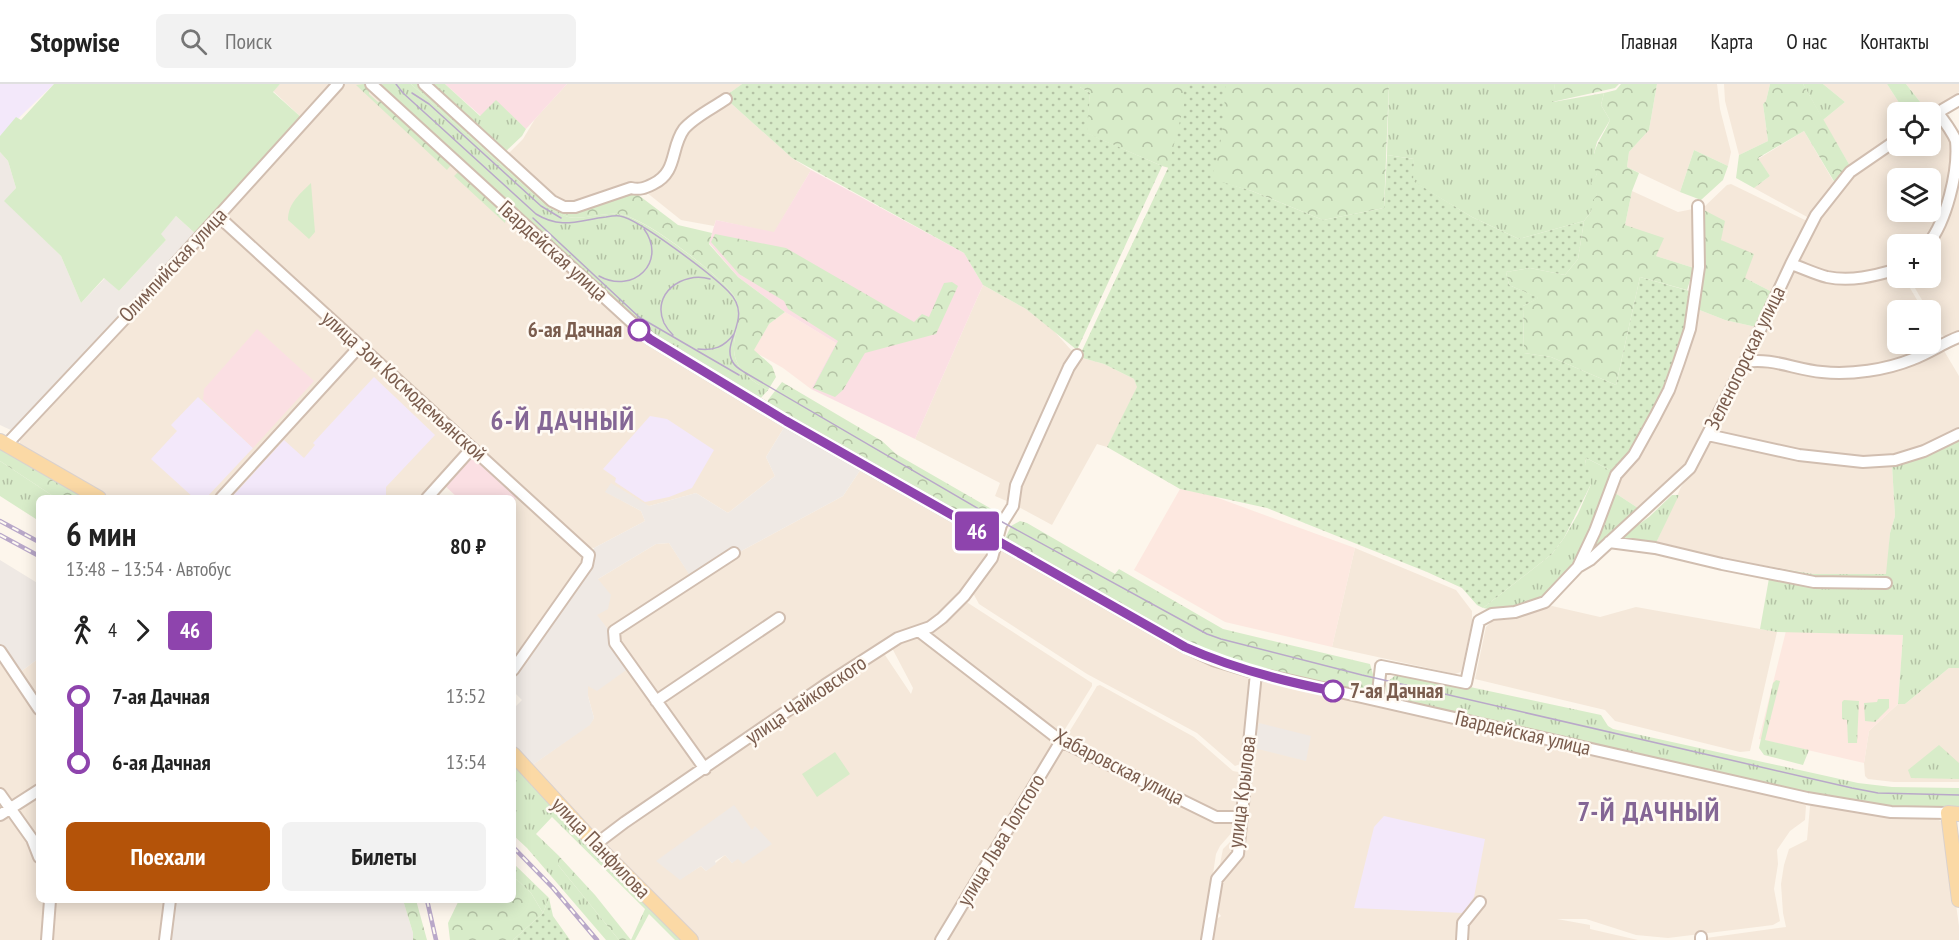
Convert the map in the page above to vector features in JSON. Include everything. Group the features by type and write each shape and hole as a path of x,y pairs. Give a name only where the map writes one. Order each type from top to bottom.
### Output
{"main road":[{"path":"3,442 94,495"},
{"name":"улица Панфилова","path":"516,757 596,844 692,940"},
{"path":"1953,813 1959,900"}],"street":[{"name":"Олимпийская улица","path":"3,442 218,216 338,84"},
{"name":"Гвардейская улица","path":"372,84 644,335 786,421 996,542 1185,647 1213,660 1256,673 1808,798 1892,812 1953,813"},
{"path":"424,84 552,201 564,207 575,207 631,188 639,190 662,180 667,174 681,132 687,125 726,99"},
{"path":"1941,111 1959,100"},
{"path":"1935,234 1945,218 1956,179 1958,159 1957,143 1949,127 1941,121"},
{"name":"Зеленогорская улица","path":"1578,567 1590,560 1690,468 1745,362 1816,215 1836,188 1863,162 1887,146"},
{"path":"1377,700 1381,666 1466,683 1479,621 1492,614 1515,612 1545,602 1578,567 1595,531 1616,475 1634,455 1669,390 1679,362 1690,328 1699,267 1698,206"},
{"name":"улица Зои Космодемьянской","path":"218,216 589,555 586,565 516,666"},
{"path":"1791,264 1827,277 1853,279 1872,277 1887,272"},
{"path":"1745,362 1761,359 1783,366 1823,372 1857,372 1889,367 1915,359 1959,337"},
{"path":"224,495 360,346"},
{"name":"улица Чайковского","path":"596,844 825,685 898,638 920,632 942,618 975,583 992,558 1002,525 1013,507 1016,485 1069,367 1077,355"},
{"path":"1708,435 1800,455 1863,462 1895,460 1924,451 1959,434"},
{"path":"430,495 472,448"},
{"path":"1609,542 1655,548 1814,582 1886,583"},
{"path":"705,769 615,643 614,631 734,553"},
{"path":"656,701 779,618"},
{"name":"Хабаровская улица","path":"920,632 1061,741 1216,817 1241,817"},
{"path":"0,651 36,705"},
{"name":"улица Крылова","path":"1207,940 1217,879 1238,854 1256,673"},
{"name":"улица Льва Толстого","path":"941,940 1061,741"},
{"path":"0,815 36,792"},
{"path":"0,794 32,839 36,849"},
{"path":"1462,940 1462,923 1480,902"},
{"path":"46,940 50,903"},
{"path":"165,940 170,903"}],"shaded area":[{"path":"0,84 54,84 0,136"},
{"path":"280,84 333,84 302,118 273,91"},
{"path":"343,84 364,84 643,339 785,426 766,457 775,476 728,513 696,493 649,506 606,492 641,511 645,521 594,548 587,547 228,222 229,210"},
{"path":"445,84 567,84 526,129 496,101 481,116"},
{"path":"567,84 742,84 724,97 792,158 811,170 774,233 716,220 714,226 681,220 636,184 574,206 556,199 508,154 523,139 535,119"},
{"path":"1657,84 1717,84 1720,109 1731,152 1728,166 1694,150 1680,192 1627,167 1629,152 1649,130"},
{"path":"1724,84 1770,84 1766,101 1763,104 1768,141 1739,155 1725,101"},
{"path":"1823,84 1887,84 1899,102 1887,102 1887,140 1850,166 1823,120 1845,102"},
{"path":"1906,84 1959,84 1959,92 1945,105 1941,107 1941,102 1920,102"},
{"path":"1941,125 1953,143 1948,198 1941,211 1941,168 1887,168 1887,222 1935,222 1929,234 1887,234 1887,268 1872,273 1827,274 1798,262 1798,257 1816,224 1852,173 1887,152 1887,156 1941,156"},
{"path":"1804,131 1835,184 1809,218 1754,188 1770,176 1758,159"},
{"path":"0,152 8,161 16,188 5,201 61,256 81,303 105,278 119,291 166,240 160,234 176,216 197,235 13,431 0,425"},
{"path":"811,170 964,253 983,285 915,439 811,389 836,343 785,312 738,277 709,243 716,220 774,232"},
{"path":"1959,180 1959,335 1947,338 1941,333 1941,300 1922,300 1915,288 1941,288 1941,234 1937,234 1954,200"},
{"path":"1731,184 1807,221 1774,293 1745,278 1702,209 1727,185"},
{"path":"1632,191 1678,212 1693,209 1694,268 1656,256 1625,225"},
{"path":"216,225 221,225 353,344 354,348 221,495 103,495 24,450 20,444 20,438"},
{"path":"1793,269 1825,279 1887,273 1887,288 1910,288 1917,300 1887,300 1887,354 1918,354 1914,356 1856,368 1823,369 1752,358"},
{"path":"983,285 1026,309 1053,330 1072,351 1009,502 995,496 1000,483 915,439"},
{"path":"1697,309 1725,320 1756,327 1692,461 1641,510 1612,491"},
{"path":"785,312 836,343 811,389 783,368 753,351 769,324"},
{"path":"257,329 314,381 253,448 203,400 204,389"},
{"path":"1943,349 1959,376 1959,432 1895,458 1861,460 1800,451 1716,433 1715,430 1746,367 1751,364 1857,375 1926,354 1941,354"},
{"path":"358,353 362,353 464,449 426,495 229,495"},
{"path":"1079,357 1104,364 1134,379 1138,387 1107,447 1097,444 1052,525 1015,505 1018,488"},
{"path":"374,377 435,435 386,487 386,495 234,495 284,440 304,458 315,445 313,443"},
{"path":"198,397 253,448 209,495 191,495 151,459 177,431 171,425"},
{"path":"650,416 667,419 714,450 692,488 669,497 645,502 615,482 616,478 603,469"},
{"path":"785,426 861,469 843,496 743,550 694,582 669,543 656,544 598,579 611,595 608,609 597,615 610,632 629,668 597,691 588,686 588,696 594,718 590,725 531,766 516,749 516,706 522,700 516,694 516,672 589,569 594,548 645,521 641,511 605,492 611,483 649,506 696,493 728,513 775,476 766,457"},
{"path":"1713,440 1892,465 1895,516 1890,533 1887,574 1813,574 1688,552 1656,543 1681,487 1695,469 1708,443"},
{"path":"474,456 518,496 516,498 516,495 455,495 443,484 468,457"},
{"path":"861,469 989,541 991,549 979,567 943,611 926,624 600,836 596,835 531,766 590,724 594,718 588,696 588,685 610,632 596,615 598,579 656,544 669,543 694,581 743,550 843,496"},
{"path":"1180,489 1210,495 1355,548 1332,647 1225,622 1134,570"},
{"path":"518,496 584,555 583,560 516,660 516,498"},
{"path":"1355,548 1456,590 1472,611 1472,622 1461,672 1455,674 1332,647"},
{"path":"1000,550 1248,678 1250,682 1243,763 1235,766 1197,733 1087,674 979,604 973,593"},
{"path":"0,560 36,582 36,660 19,673 0,646"},
{"path":"965,601 1092,683 1062,734 1058,735 932,636 931,632"},
{"path":"1552,606 1600,617 1636,607 1777,632 1750,751 1740,752 1615,721 1605,710 1475,679 1486,627 1492,621 1517,618"},
{"path":"1786,631 1903,635 1898,704 1869,731 1864,763 1759,739"},
{"path":"916,636 1056,741 936,940 699,940 605,846 605,842 627,824 881,654 885,655 911,694 913,688 892,648","holes":["755,827 732,863 725,855 706,871 701,866 680,879 667,867 752,831"]},
{"path":"0,658 36,711 36,903 167,903 161,940 0,940"},
{"path":"36,660 36,698 19,673"},
{"path":"1949,668 1959,668 1959,782 1894,782 1868,779 1865,776 1864,763 1869,731 1898,704 1905,704"},
{"path":"1264,679 1802,801 1806,806 1805,820 1790,831 1777,850 1778,864 1774,889 1780,921 1773,925 1668,938 1636,935 1586,919 1557,919 1590,925 1590,929 1638,940 1465,940 1467,922 1458,919 1459,940 1208,940 1214,921 1221,916 1212,904 1223,849 1241,831 1259,682"},
{"path":"1100,685 1194,737 1233,771 1243,773 1237,812 1215,814 1067,740 1066,737 1097,686"},
{"path":"1259,723 1311,736 1306,761 1254,748"},
{"path":"1064,745 1233,821 1234,830 1216,854 1203,940 945,940"},
{"path":"1815,803 1855,813 1933,818 1941,821 1945,825 1959,940 1706,940 1706,938 1786,927 1781,884 1784,865 1789,849 1807,840 1810,806"},
{"path":"734,805 752,830 755,826 772,844 743,864 738,859 732,863 725,855 715,861 716,864 706,871 701,866 680,880 656,861"},
{"path":"1384,816 1485,839 1474,897 1463,913 1354,908 1374,827"},
{"path":"174,903 404,903 413,933 413,940 168,940"}],"green space":[{"path":"54,84 280,84 273,92 302,118 197,235 176,216 161,234 166,240 119,291 104,278 81,303 61,256 4,201 16,188 8,161 0,152 0,136 16,117 21,120"},
{"path":"364,84 369,89 369,94 378,102 382,100 451,165 447,170 356,85"},
{"path":"382,84 411,84 548,207 560,214 580,218 613,214 630,217 661,234 695,259 731,292 737,304 734,352 738,364 749,377 768,390 760,399 656,338 383,89"},
{"path":"411,84 419,84 560,209 631,193 637,194 678,225 712,233 709,244 738,277 785,312 769,324 754,350 772,366 776,377 768,390 749,377 738,364 734,352 737,304 731,292 710,271 661,234 631,217 613,214 574,218 550,208"},
{"path":"430,84 445,84 480,116 496,100 526,129 505,152"},
{"path":"742,84 1080,84 1080,87 1090,93 1087,133 1162,166 1077,350 1026,309 983,285 964,253 792,158 724,97"},
{"path":"1080,84 1389,84 1384,208 1323,220 1252,191 1162,166 1086,133 1090,93 1080,87"},
{"path":"1183,84 1226,84 1222,135 1212,179 1252,191 1323,220 1384,208 1387,155 1414,159 1413,181 1472,217 1519,239 1584,221 1578,259 1565,275 1530,268 1506,272 1509,285 1539,298 1523,306 1524,353 1551,357 1616,385 1640,277 1693,292 1691,315 1670,383 1625,463 1614,472 1586,458 1585,464 1591,473 1591,484 1564,538 1552,554 1483,608 1477,605 1462,588 1427,572 1267,508 1180,489 1107,447 1137,387 1134,379 1104,364 1079,357 1168,168 1184,105"},
{"path":"1389,84 1555,84 1553,102 1604,93 1601,105 1610,120 1597,142 1594,153 1597,174 1594,180 1597,195 1591,212 1584,221 1519,239 1472,217 1412,181 1414,159 1387,155"},
{"path":"1555,84 1619,84 1615,88 1552,102"},
{"path":"1621,84 1657,84 1649,130 1629,152 1627,167 1639,173 1632,191 1625,225 1664,238 1656,256 1694,268 1687,290 1640,277 1616,385 1551,357 1524,353 1523,306 1538,298 1509,285 1506,272 1530,268 1565,275 1578,259 1584,221 1591,212 1593,200 1597,195 1591,183 1597,174 1593,159 1594,152 1610,120 1601,105 1604,93 1616,90"},
{"path":"1770,84 1803,84 1850,166 1835,183 1804,131 1758,158 1770,176 1754,188 1736,178 1739,155 1768,141 1763,104 1766,101"},
{"path":"1803,84 1823,84 1845,102 1823,120"},
{"path":"1887,84 1906,84 1920,102 1899,102"},
{"path":"1694,150 1728,166 1723,180 1701,200 1680,192"},
{"path":"459,171 507,214 505,223 454,176"},
{"path":"311,183 315,232 309,239 288,220 292,204"},
{"path":"1702,209 1725,221 1721,240 1754,254 1745,278 1774,293 1756,327 1725,320 1697,309"},
{"path":"715,234 786,248 914,322 922,314 929,317 944,283 952,282 958,286 936,334 865,353 843,390 835,397 813,388 838,341 788,309 784,301 739,274 711,242"},
{"path":"782,382 882,441 896,454 995,511 998,519 988,530 767,406 768,400"},
{"path":"1959,441 1959,668 1949,668 1905,704 1898,704 1903,635 1777,632 1760,629 1771,567 1813,574 1886,574 1890,533 1895,516 1892,465"},
{"path":"0,448 82,495 51,495 0,461"},
{"path":"1586,458 1614,472 1596,520 1571,567 1554,587 1534,601 1511,609 1483,608 1552,554 1564,538 1591,484 1585,464"},
{"path":"0,461 51,495 36,495 36,519 0,496"},
{"path":"1612,491 1641,510 1591,556 1585,554"},
{"path":"1672,495 1679,495 1656,543 1623,541 1620,538 1649,517"},
{"path":"1020,521 1115,574 1119,569 1223,629 1370,664 1375,686 1368,693 1299,679 1254,668 1188,644 1007,542 1005,539 1011,526"},
{"path":"1405,673 1601,715 1608,726 1613,729 1858,783 1892,787 1959,788 1959,810 1892,808 1856,804 1391,698 1386,692 1387,682 1397,674"},
{"path":"1776,680 1780,681 1765,740 1809,750 1803,765 1764,755 1759,748 1773,683"},
{"path":"1878,699 1889,699 1889,708 1875,722 1865,721 1864,703 1877,702"},
{"path":"1844,700 1859,701 1857,743 1848,743 1847,720 1842,719"},
{"path":"1939,745 1959,763 1959,779 1911,778 1908,770"},
{"path":"835,752 850,774 817,797 802,774"},
{"path":"516,767 682,940 675,940 649,914 635,940 631,940 645,909 552,817 536,834 558,855 558,865 619,940 606,940 516,838"},
{"path":"558,855 595,895 631,940 619,940 558,865"},
{"path":"516,866 549,898 543,913 531,893 516,879"},
{"path":"516,879 531,893 543,913 513,940 450,940 448,923 458,903 516,903"},
{"path":"549,898 553,916 570,940 513,940 543,913"},
{"path":"404,903 417,903 427,940 413,940"}],"tram line":[{"path":"396,84 403,93 536,214 562,223 615,216 629,219 675,249 720,283 736,301 738,321 730,347 730,356 740,369 984,512 1207,634 1362,675 1852,788 1878,793 1959,795"},
{"path":"412,93 429,104 541,206 561,218"},
{"path":"533,218 639,317 739,375"},
{"path":"599,276 612,281 624,281 635,278 643,272 652,253 650,241 644,229"},
{"path":"673,335 664,323 661,312 665,294 672,287 689,278 710,279"},
{"path":"698,349 718,347 734,334"}],"railway":[{"path":"0,521 36,540"},
{"path":"0,535 36,554"},
{"path":"516,850 553,888 597,940"},
{"path":"428,903 436,940"}],"bus line":[{"name":"46","path":"639,330 650,339 786,421 1185,647 1213,660 1256,673 1333,691"}],"place":[{"name":"6-ая Дачная","path":"639,330"},
{"name":"7-ая Дачная","path":"1333,691"}],"district":[{"name":"6-Й ДАЧНЫЙ","path":"563,421"},
{"name":"7-Й ДАЧНЫЙ","path":"1649,812"}]}
